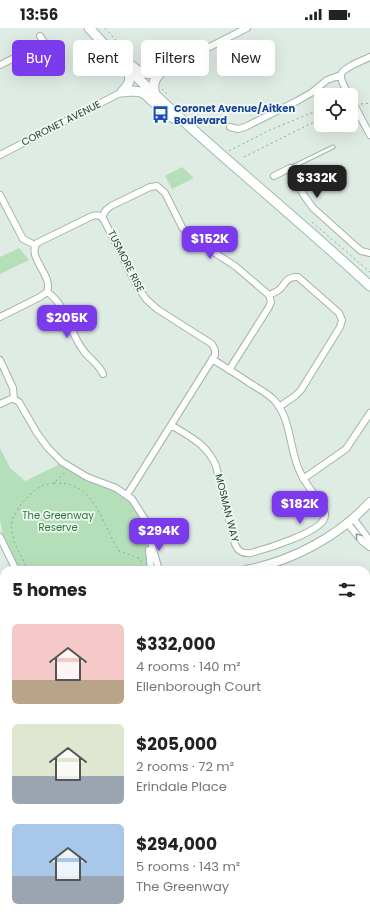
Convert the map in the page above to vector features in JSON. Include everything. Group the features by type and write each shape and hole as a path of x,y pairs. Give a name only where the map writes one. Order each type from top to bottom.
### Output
{"main road":[{"path":"89,28 101,40"},
{"path":"93,28 141,72"},
{"path":"133,73 189,127 293,216 370,286"},
{"path":"122,92 128,85 130,76"},
{"path":"157,97 153,89 154,81 158,76"},
{"path":"122,92 141,92 164,112 189,127"}],"street":[{"path":"209,47 247,28"},
{"path":"40,36 42,40"},
{"path":"345,88 342,82 341,75 343,70 370,57"},
{"path":"0,65 12,59"},
{"path":"230,127 238,129 245,127 298,101 327,80 341,75"},
{"name":"CORONET AVENUE","path":"0,155 122,92"},
{"path":"358,112 370,135"},
{"path":"362,120 370,118"},
{"path":"274,176 290,168 303,194 313,208 361,250 370,253"},
{"path":"0,317 47,292 49,284 35,254 36,245 90,216 97,215 102,217 106,210 111,206 150,186 157,186 165,193 182,228 189,236 235,266 269,295 271,302 269,307 229,370"},
{"path":"0,195 23,239 36,245"},
{"name":"TUSMORE RISE","path":"102,217 141,293 157,308 210,342 215,350 215,355 212,359"},
{"path":"269,295 279,290 288,279 298,277 339,313 342,320 341,326 301,390 279,407"},
{"path":"47,292 58,300 79,344 99,367 103,374"},
{"path":"127,495 212,359"},
{"name":"MOSMAN WAY","path":"171,425 204,447 213,459 235,544 242,553 251,553 285,543 321,524 325,517 324,510 303,479 297,467 286,421 279,407 267,394 212,359"},
{"path":"0,360 13,388 14,399"},
{"path":"0,404 14,399"},
{"path":"14,399 22,404 37,433 48,448 70,467 87,477 116,488 132,499 141,512 146,526 151,566"},
{"path":"303,479 346,449 370,413"},
{"path":"262,566 279,562 324,540 350,521 370,502"},
{"path":"350,521 370,541"},
{"path":"350,521 362,541 370,547"},
{"path":"0,533 0,537 14,566"},
{"path":"148,536 158,566"}],"lane":[{"path":"290,168 333,147"}],"path":[{"path":"105,28 116,40"},
{"path":"228,151 270,130 314,113"},
{"path":"244,157 314,122"},
{"path":"54,483 60,479 70,467"},
{"path":"26,566 14,542 11,526 13,518 21,504 36,489 44,484 54,483 73,486 88,495 94,503 119,551 139,558 143,561 144,566"}],"green space":[{"path":"182,167 194,178 172,189 165,176"},
{"path":"19,248 29,260 0,274 0,257"},
{"name":"The Greenway Reserve","path":"0,448 10,468 25,481 60,464 89,482 107,488 121,495 130,503 141,522 147,546 149,566 18,566 3,535 0,520"}],"place":[{"name":"Coronet Avenue/Aitken Boulevard","path":"161,114"}]}
